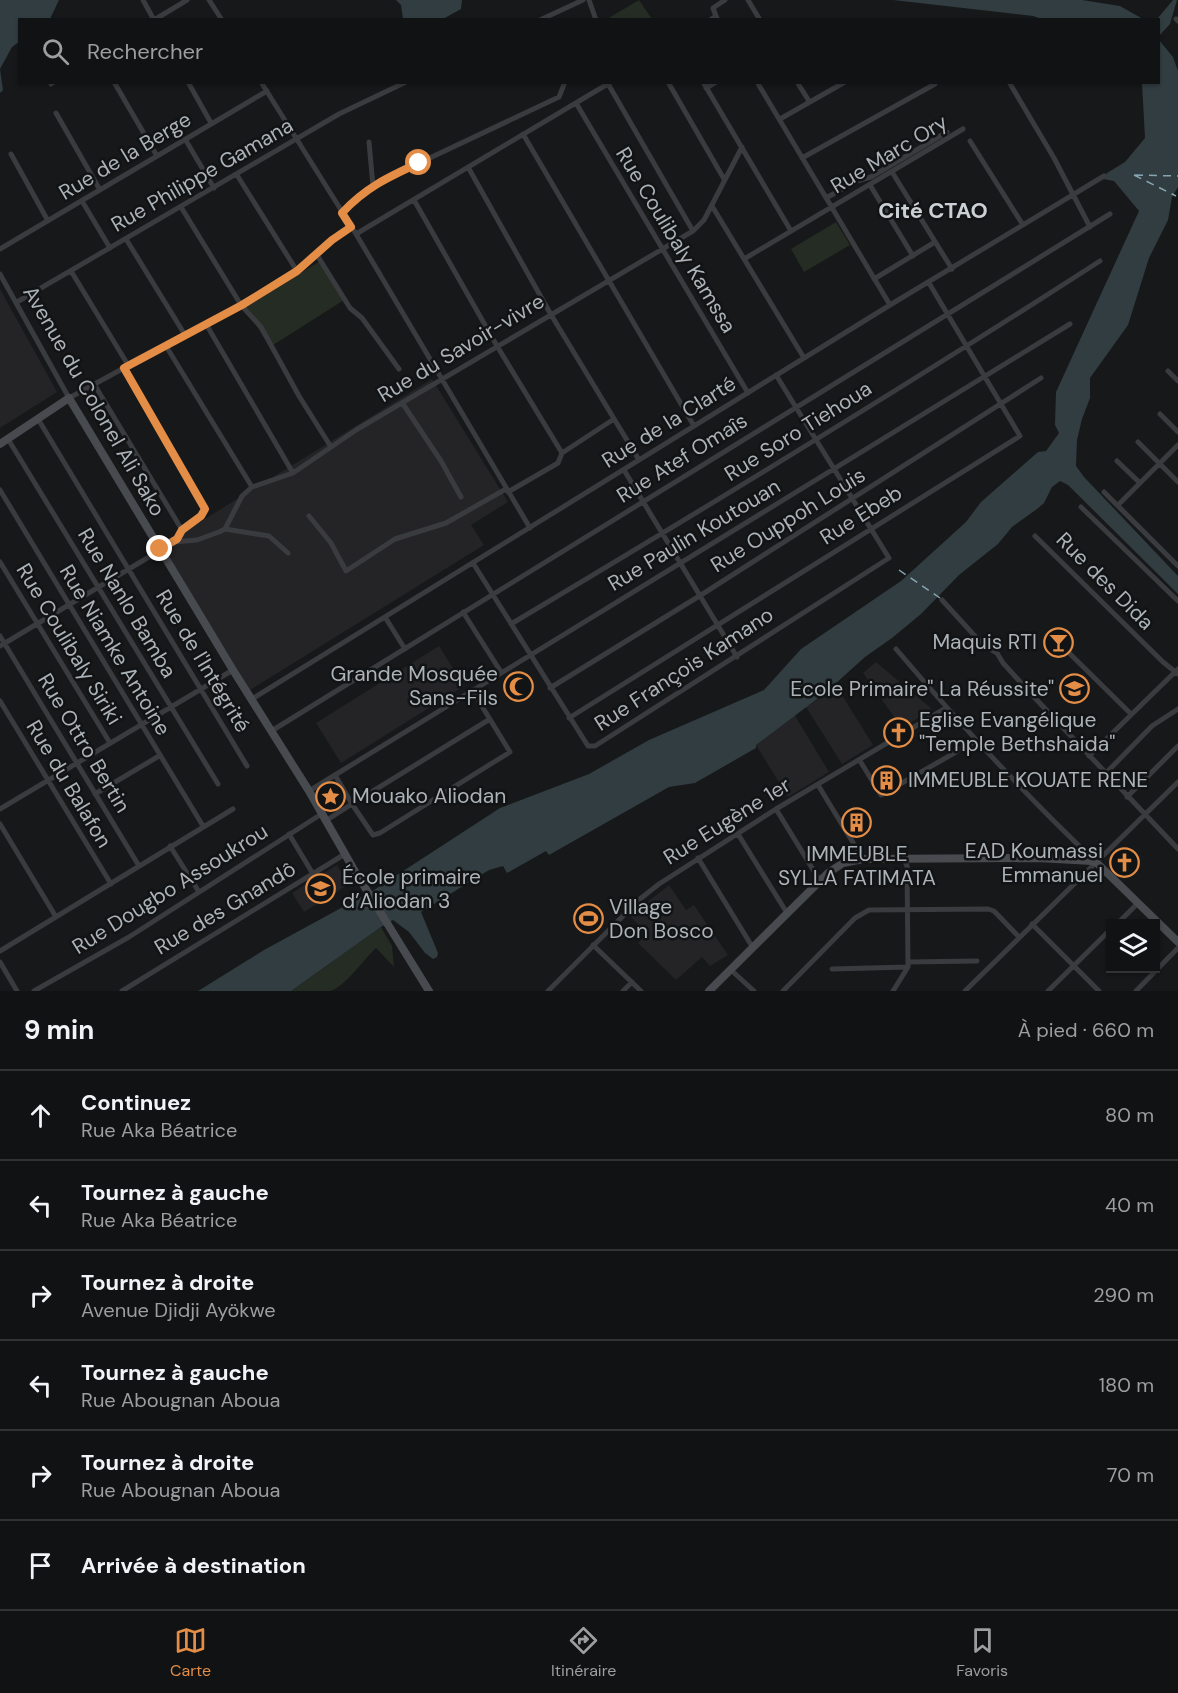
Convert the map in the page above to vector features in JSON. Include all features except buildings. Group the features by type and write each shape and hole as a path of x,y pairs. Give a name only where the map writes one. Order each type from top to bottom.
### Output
{"street":[{"path":"143,0 153,18"},
{"path":"157,18 187,0"},
{"path":"209,0 221,18"},
{"path":"544,18 583,0"},
{"path":"589,0 595,18"},
{"path":"715,18 713,8 725,0"},
{"path":"748,0 758,18"},
{"path":"115,84 158,156"},
{"path":"189,84 211,123"},
{"path":"262,84 356,234 530,528"},
{"name":"Rue Philippe Gamana","path":"16,302 339,114 402,84"},
{"path":"342,213 373,186 559,97 564,84"},
{"path":"356,234 606,84"},
{"path":"609,84 693,231"},
{"path":"669,84 724,179"},
{"path":"758,84 890,305"},
{"path":"798,84 809,101"},
{"path":"780,119 841,84"},
{"path":"802,158 935,84"},
{"path":"1010,84 1090,227"},
{"path":"705,85 791,231"},
{"name":"Rue de la Berge","path":"0,249 267,91"},
{"name":"Rue Coulibaly Kamssa","path":"576,104 748,393"},
{"path":"56,113 100,190"},
{"name":"Rue Marc Ory","path":"744,259 963,129"},
{"path":"826,198 857,181 871,177 947,132"},
{"path":"523,134 694,426"},
{"path":"185,139 214,188"},
{"path":"970,141 1023,225"},
{"path":"369,142 373,186"},
{"name":"Rue du Savoir-vivre","path":"252,487 293,473 356,430 693,231 704,220 742,147"},
{"path":"11,154 48,220"},
{"path":"468,167 550,314 639,460"},
{"path":"892,172 952,269"},
{"path":"237,175 297,271"},
{"name":"Rue de la Clarté","path":"252,699 890,305 1104,176"},
{"path":"870,185 913,256"},
{"path":"414,200 497,346 562,453"},
{"path":"82,201 110,248"},
{"path":"712,206 804,358"},
{"path":"181,207 242,305 261,327 299,396 331,447"},
{"name":"Rue Atef Omaîs","path":"273,730 1110,214"},
{"path":"0,444 69,398 242,305 297,271 332,240 351,227"},
{"path":"126,239 185,335"},
{"path":"874,279 935,242"},
{"path":"317,255 350,308 362,318 399,369"},
{"name":"Rue Soro Tiehoua","path":"511,624 663,534 1100,261"},
{"path":"2,645 174,542 180,537 182,530 201,516 205,509 71,271"},
{"name":"Avenue du Colonel Ali Sako","path":"0,274 69,398 233,669 273,730 353,868 429,991"},
{"name":"Rue Ebeb","path":"569,718 1020,436 929,283"},
{"path":"206,324 293,473"},
{"name":"Rue Paulin Koutouan","path":"309,790 1070,324"},
{"path":"166,346 252,487 242,495 225,529"},
{"path":"1168,371 1178,381"},
{"path":"776,375 871,528"},
{"name":"Rue Ouppoh Louis","path":"550,688 701,595 1041,378"},
{"path":"94,384 182,530"},
{"path":"403,404 441,461 461,497"},
{"path":"1160,414 1178,432"},
{"path":"309,516 331,543 346,571 394,539 446,523 558,463 562,453 614,419"},
{"name":"Rue de l'Intégrité","path":"38,420 247,766"},
{"name":"Rue Nanlo Bamba","path":"8,439 218,784"},
{"path":"1138,442 1178,482"},
{"path":"1118,505 1178,445"},
{"path":"1117,462 1140,483"},
{"path":"624,470 737,657"},
{"name":"Rue Niamke Antoine","path":"0,490 203,826"},
{"path":"1104,492 1178,566"},
{"path":"1082,507 1178,601"},
{"name":"Rue François Kamano","path":"473,562 569,718 591,747 737,657 889,558 871,528"},
{"path":"174,542 204,538 225,529 269,536 274,538 288,553"},
{"name":"Rue des Dida","path":"1035,536 1163,662 1177,672"},
{"name":"Rue Coulibaly Siriki","path":"0,562 110,743"},
{"path":"942,600 973,634 997,653 1003,663 1105,774 1178,849"},
{"path":"464,612 501,672"},
{"path":"385,617 405,649"},
{"name":"Rue Ottro Bertin","path":"0,636 2,645 139,866"},
{"path":"1057,641 1131,714"},
{"path":"896,649 976,740 1058,825 1178,942"},
{"path":"0,809 233,669"},
{"path":"1089,756 1177,672"},
{"path":"335,775 373,835 380,833 510,752 472,690"},
{"name":"Rue du Balafon","path":"0,701 111,884"},
{"name":"Rue Eugène 1er","path":"548,991 648,891 777,809 946,708"},
{"path":"1105,774 1152,726 1178,710"},
{"name":"Rue Dougbo Assoukrou","path":"34,991 129,937 289,834 352,804 490,719"},
{"path":"860,761 881,795 976,740"},
{"path":"1127,797 1178,746"},
{"path":"95,794 159,756"},
{"path":"965,991 1178,782"},
{"path":"818,785 863,859"},
{"path":"0,951 233,808"},
{"path":"777,809 820,881"},
{"path":"0,824 56,917"},
{"path":"289,834 313,874"},
{"path":"738,834 787,913"},
{"path":"170,846 199,892"},
{"name":"Rue des Gnandô","path":"122,991 345,854"},
{"path":"698,858 753,948"},
{"path":"710,991 820,881 843,863 863,859 1038,858 1097,863"},
{"path":"893,991 908,964 908,866 904,859"},
{"path":"1122,919 1138,903"},
{"path":"783,991 862,913 869,910 988,909 994,911 1019,937"},
{"path":"1032,924 1099,991"},
{"path":"1048,991 1106,934"},
{"path":"593,945 641,991"},
{"path":"1139,990 1178,948"},
{"path":"832,969 977,961"},
{"path":"0,962 17,991"},
{"path":"731,970 754,991"},
{"path":"623,991 632,982"}],"shaded area":[{"path":"0,0 59,0 50,18 18,18 18,43 12,47 0,69"},
{"path":"396,0 462,0 461,9 445,18 403,18 401,5"},
{"path":"639,0 651,18 609,18"},
{"path":"893,0 1082,0 1120,6 1141,18 1039,18"},
{"path":"1173,0 1177,0 1170,24 1160,35 1160,18 1158,18"},
{"path":"1160,41 1173,57 1178,71 1178,187 1172,197 1168,220 1149,258 1128,325 1090,378 1090,398 1077,440 1076,466 1178,576 1178,594 1068,485 1060,481 1052,487 1044,503 1012,527 998,544 959,575 921,614 865,657 825,693 756,745 756,748 695,783 669,787 549,855 546,851 507,873 503,866 489,870 421,912 438,953 437,957 433,959 425,953 409,932 393,920 291,991 198,991 264,950 374,890 500,808 589,774 649,740 764,690 801,649 901,581 966,522 981,502 1038,452 1046,451 1059,433 1055,425 1056,392 1139,211 1114,181 1103,179 1107,173 1125,162 1145,138 1142,84 1160,84"},
{"path":"0,69 3,90 0,93"},
{"path":"836,222 850,245 804,272 791,249"},
{"path":"320,261 344,300 270,347 245,308"},
{"path":"0,289 57,392 0,428"},
{"path":"432,379 508,502 471,525 484,545 250,690 161,546"},
{"path":"439,646 464,686 341,763 316,723"},
{"path":"876,662 932,709 902,728 863,673"},
{"path":"837,687 873,745 842,764 806,707"},
{"path":"794,714 829,772 788,797 756,745"},
{"path":"333,784 344,801 329,810 318,793"},
{"name":"École primaire d’Aliodan 3","path":"337,865 349,884 304,912 292,893"},
{"path":"669,885 686,910 694,905 728,955 710,966 702,957 676,980 638,943 647,933 630,916"},
{"path":"381,927 392,946 394,967 376,948 336,989 291,991"}],"ferry route":[{"path":"1134,175 1176,196"},
{"path":"1135,175 1178,176"},
{"path":"899,570 940,598"}],"place":[{"name":"Maquis RTI","path":"1058,642"},
{"name":"Grande Mosquée Sans-Fils","path":"519,686"},
{"name":"Ecole Primaire\" La Réussite\"","path":"1075,689"},
{"name":"Eglise Evangélique \"Temple Bethshaida\"","path":"898,732"},
{"name":"IMMEUBLE KOUATE RENE","path":"887,780"},
{"name":"Mouako Aliodan","path":"331,796"},
{"name":"IMMEUBLE SYLLA FATIMATA","path":"857,823"},
{"name":"EAD Koumassi Emmanuel","path":"1124,863"},
{"name":"École primaire d’Aliodan 3","path":"321,889"},
{"name":"Village Don Bosco","path":"588,919"}],"district":[{"name":"Cité CTAO","path":"933,210"}],"route":[{"path":"160,549 177,539 182,530 201,516 205,509 124,368 242,305 306,265 322,248 351,227 342,213 366,190 419,163"}]}
